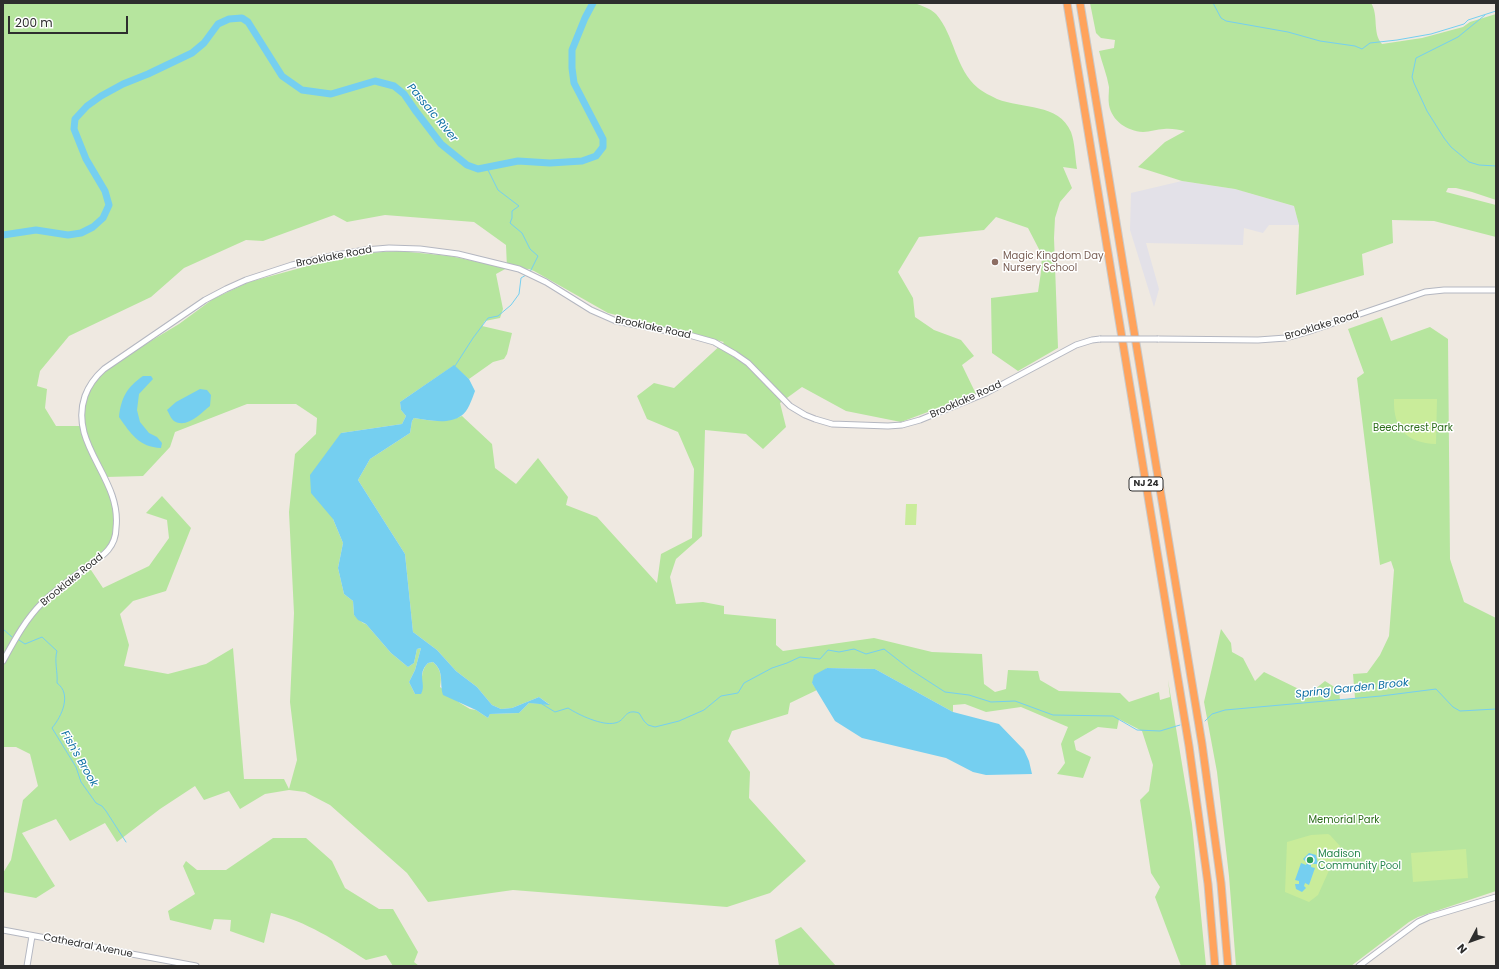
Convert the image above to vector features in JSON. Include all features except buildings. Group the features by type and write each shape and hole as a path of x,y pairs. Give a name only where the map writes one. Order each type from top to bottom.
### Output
{"highway":[{"name":"NJ 24","path":"1067,3 1189,746 1206,870 1215,966"},
{"name":"NJ 24","path":"1080,3 1202,744 1220,876 1228,966"}],"street":[{"name":"Brooklake Road","path":"3,661 22,627 36,609 62,585 104,554 112,544 115,537 117,518 115,502 109,484 87,443 81,423 82,407 92,381 104,369 205,300 226,289 270,272 331,256 375,249 420,249 475,258 524,271 532,274 591,310 616,321 703,338 724,346 748,363 790,406 805,415 832,424 888,426 907,424 937,414 986,393 1076,344 1092,340 1277,340 1307,332 1425,292 1444,290 1496,290"},
{"path":"1359,966 1418,922 1429,917 1496,896"},
{"name":"Cathedral Avenue","path":"3,930 196,966"},
{"path":"27,966 32,936"}],"shaded area":[{"path":"1182,181 1235,189 1294,206 1299,225 1269,225 1263,233 1244,228 1243,245 1146,243 1159,289 1154,307 1130,230 1131,193"}],"green space":[{"path":"3,3 915,3 936,14 947,32 964,72 978,88 997,99 1049,111 1058,116 1071,132 1077,169 1063,167 1072,188 1060,202 1055,218 1054,238 1058,348 1018,371 992,353 991,298 1038,292 1042,255 1028,228 996,217 984,230 919,237 898,272 913,298 915,317 934,330 961,340 974,356 962,365 976,394 901,422 846,411 802,387 780,403 786,427 763,449 746,434 705,430 702,536 676,559 670,577 676,604 703,602 724,606 724,614 776,619 776,645 783,651 874,638 932,652 982,654 984,684 995,692 1006,689 1008,670 1038,671 1040,680 1059,691 1120,693 1129,702 1159,692 1160,700 1170,697 1168,680 1192,824 1206,966 1181,966 1155,897 1160,887 1151,873 1140,800 1149,791 1153,765 1142,731 1119,719 1117,729 1098,727 1074,741 1076,750 1091,757 1083,778 1057,774 1065,763 1061,744 1068,727 1021,707 986,712 965,704 953,705 953,712 875,669 827,668 812,683 817,690 790,703 788,714 732,731 728,741 750,772 749,798 806,861 770,893 727,907 513,890 428,902 407,873 330,805 305,792 289,790 265,794 240,809 229,791 204,800 195,786 160,809 117,842 105,823 70,841 56,819 22,833 55,886 36,898 3,892 3,873 11,860 23,800 38,786 30,754 16,747 3,747","holes":["334,215 347,222 385,215 474,222 506,245 507,268 450,256 399,251 366,253 337,258 249,282 213,299 179,324 101,371 85,393 82,426 56,426 45,408 47,389 37,386 40,371 69,336 151,297 184,268 246,240 263,241","507,268 529,269 608,313 724,342 674,388 654,383 637,396 647,419 678,432 694,469 692,538 661,554 657,583 597,517 566,505 568,497 538,458 516,484 495,468 492,444 462,416 449,420 438,421 414,418 410,433 370,459 358,480 405,554 413,632 437,650 456,671 477,687 492,705 501,709 512,708 539,697 549,704 529,703 519,713 490,714 488,718 476,710 470,709 460,703 440,687 440,673 438,667 433,662 428,663 425,666 422,676 422,692 415,694 409,682 415,670 421,648 417,649 414,663 408,667 391,653 366,624 354,615 353,601 344,594 338,568 343,543 333,519 341,433 402,424 406,416 401,410 400,402 453,366 469,379 493,362 504,359 507,354 512,333 482,326 485,321 500,318 503,309 496,274","247,404 296,404 317,418 316,434 295,454 289,512 294,613 290,702 297,760 289,789 284,779 244,779 233,648 206,664 168,674 124,666 129,645 120,614 133,601 166,591 191,528 162,496 146,513 167,520 169,538 149,566 103,588 87,564 109,547 115,534 116,508 106,477 143,476 170,447 175,432"]},
{"path":"1090,3 1371,3 1375,13 1377,35 1382,44 1422,38 1463,27 1470,22 1496,14 1496,200 1456,188 1448,188 1446,192 1496,205 1496,237 1434,221 1392,220 1393,243 1362,254 1364,275 1296,295 1299,225 1294,206 1235,189 1182,181 1138,167 1165,142 1185,131 1175,129 1159,129 1146,132 1131,130 1121,124 1113,116 1109,105 1108,82 1099,51 1114,48 1115,40 1101,38 1096,33"},
{"name":"Memorial Park","path":"1382,317 1391,341 1430,327 1448,339 1450,559 1464,602 1496,618 1496,891 1418,917 1409,922 1351,966 1236,966 1229,876 1217,772 1204,702 1221,629 1231,643 1232,652 1243,658 1255,681 1264,672 1309,694 1325,681 1339,690 1340,700 1355,698 1353,674 1367,673 1380,655 1389,636 1394,570 1391,561 1380,565 1357,378 1364,373 1348,329"},
{"name":"Beechcrest Park","path":"1394,399 1437,399 1436,444 1417,441 1404,432 1396,419"},
{"path":"906,504 917,504 916,525 905,525"},
{"name":"Madison Community Pool","path":"1328,834 1340,846 1318,895 1309,902 1285,892 1287,842 1311,835"},
{"path":"273,838 306,838 332,861 345,888 379,909 393,909 418,952 414,962 419,966 393,966 386,955 366,960 309,926 271,913 264,943 230,931 231,920 214,919 211,930 170,920 168,911 195,894 183,866 186,861 197,870 226,870"},
{"path":"1466,849 1468,878 1413,882 1411,853"},
{"path":"801,927 836,966 779,966 775,940"}],"water":[{"path":"454,365 469,379 475,391 466,412 456,419 444,421 414,418 410,433 370,459 358,480 405,554 413,632 437,650 456,671 477,687 492,705 501,709 512,708 539,697 550,705 529,703 519,713 490,714 488,718 476,710 443,695 440,673 437,666 433,662 428,663 424,667 422,675 423,690 421,694 415,694 409,682 415,670 421,648 417,649 414,663 408,667 391,653 366,624 358,620 354,615 353,601 344,594 338,568 343,543 333,519 311,493 310,475 341,433 402,424 406,416 401,410 400,402"},
{"path":"143,376 151,376 153,379 139,394 137,410 140,422 149,433 157,437 162,443 161,448 153,447 141,442 132,434 119,417 123,399 133,384"},
{"path":"200,389 207,390 211,395 210,406 189,422 179,423 174,421 167,410 176,402"},
{"path":"827,668 875,669 953,712 999,724 1024,750 1029,761 1032,774 986,775 973,772 946,758 862,738 835,721 812,683 814,675"},
{"path":"1309,853 1316,855 1318,864 1311,864 1311,867 1315,868 1309,885 1305,883 1304,886 1306,888 1302,892 1296,889 1295,884 1299,884 1299,881 1295,880 1301,863 1306,865 1307,863 1303,859"}],"waterway":[{"name":"Passaic River","path":"3,235 36,230 68,235 81,233 93,227 103,218 109,205 105,191 86,159 74,129 75,119 87,106 101,96 123,84 192,53 204,43 218,24 229,19 242,18 248,22 282,76 302,90 331,94 375,81 394,86 404,94 441,144 467,165 478,169 518,161 550,163 582,161 596,156 603,147 603,139 574,83 572,68 572,50 593,3"},
{"path":"1213,3 1221,18 1226,21 1288,32 1320,41 1355,46 1362,49 1370,43 1431,34 1464,24 1468,20 1496,11"},
{"path":"1485,15 1458,37 1416,58 1412,77 1427,111 1451,147 1469,162 1479,165 1496,166"},
{"name":"Spring Garden Brook","path":"487,168 498,190 519,206 512,211 510,223 522,233 530,249 538,256 530,272"},
{"name":"Spring Garden Brook","path":"455,366 488,318 498,316 511,305 519,294 521,278 526,275"},
{"name":"Fish's Brook","path":"3,629 12,637"},
{"name":"Fish's Brook","path":"19,640 25,644 42,637 57,651 57,683 62,688 65,699 62,711 52,728 76,767 81,782 96,803 102,806 106,811 126,842"},
{"name":"Spring Garden Brook","path":"542,704 555,712 568,708 591,719 610,724 619,722 630,712 639,713 648,725 655,727 679,721 704,710 721,696 738,693 744,683 772,668 800,657 820,659 828,650 839,652 854,649 866,654 884,649 911,670 945,692 969,695 991,702 1015,701 1053,715 1113,716 1137,730 1160,731 1180,725"},
{"name":"Spring Garden Brook","path":"1205,721 1212,714 1225,710 1381,696 1436,689 1453,707 1460,711 1496,709"}],"place":[{"name":"Magic Kingdom Day Nursery School","path":"995,262"},
{"name":"Madison Community Pool","path":"1310,860"}]}
